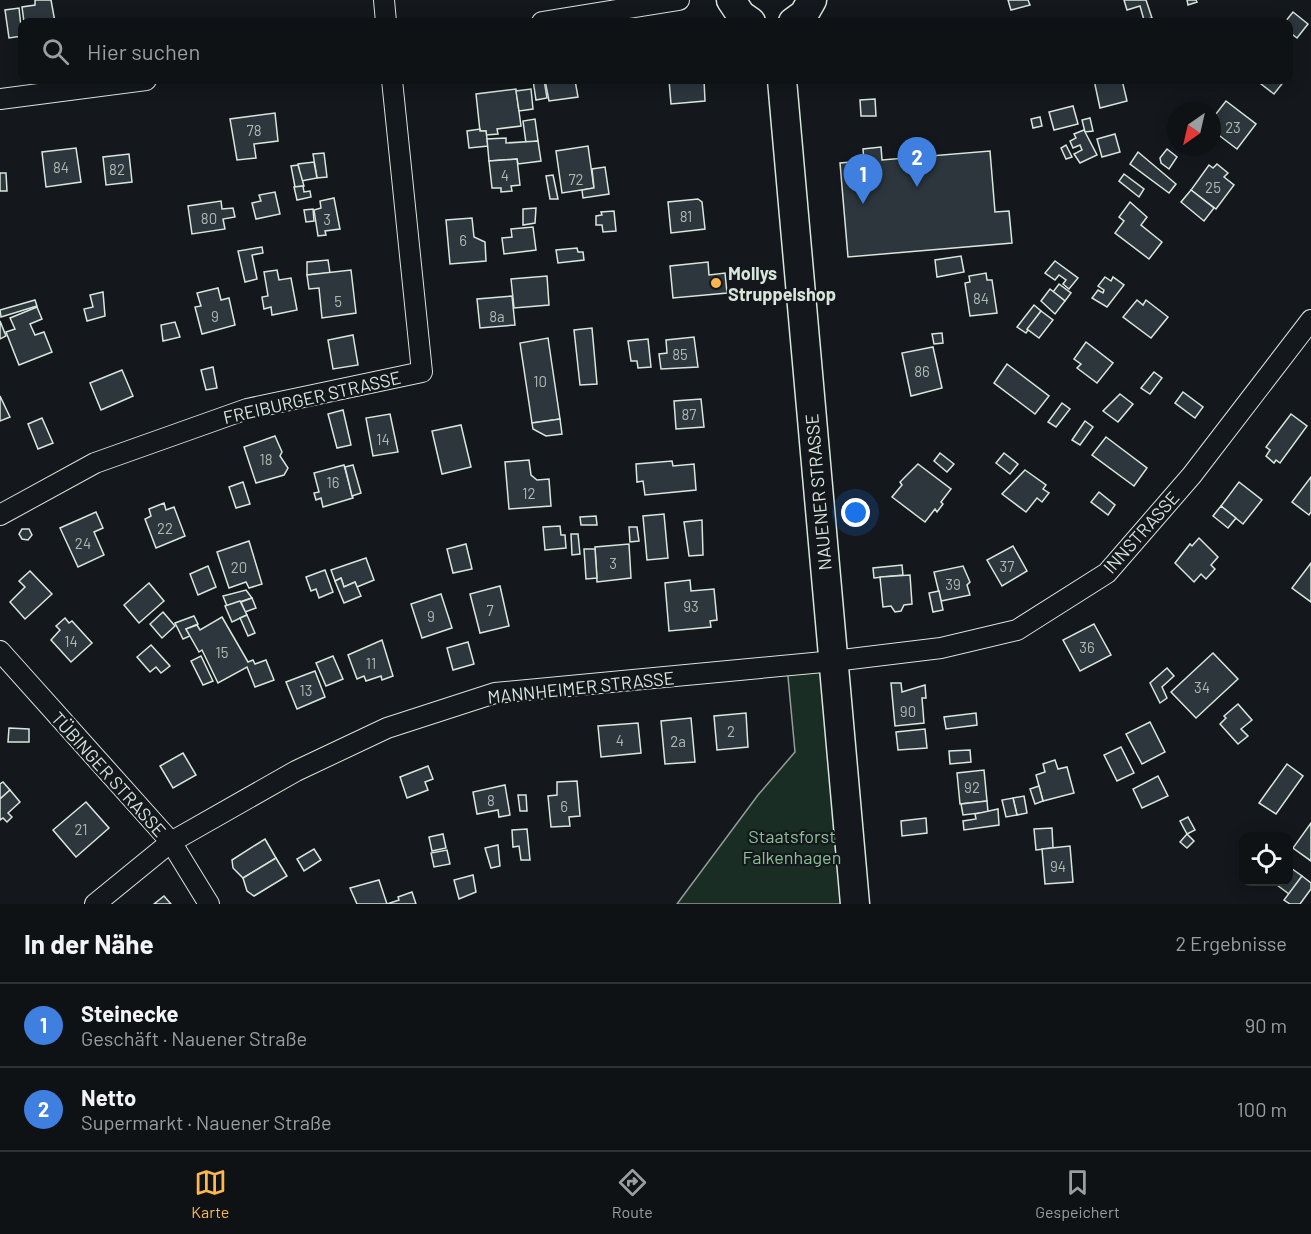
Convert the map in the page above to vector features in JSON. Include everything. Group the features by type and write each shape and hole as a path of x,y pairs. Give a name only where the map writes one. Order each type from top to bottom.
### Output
{"main road":[{"path":"731,0 745,18"},
{"path":"798,18 804,14 812,0"},
{"name":"NAUENER STRASSE","path":"782,84 855,904"}],"street":[{"path":"384,0 386,18"},
{"path":"567,18 679,0"},
{"path":"0,99 115,84"},
{"name":"FREIBURGER STRASSE","path":"0,515 95,463 248,409 422,372 392,84"},
{"name":"INNSTRASSE","path":"834,661 941,648 1017,630 1107,573 1192,476 1311,320"},
{"name":"TÜBINGER STRASSE","path":"0,651 171,842 209,904"},
{"name":"MANNHEIMER STRASSE","path":"95,904 171,842 296,771 387,728 495,693 834,661"}],"green space":[{"name":"Staatsforst Falkenhagen","path":"834,661 855,904 677,904 758,795 795,752 787,666"}],"building":[{"path":"35,0 51,0 54,18 23,18 22,7 35,5"},
{"path":"1008,0 1028,0 1030,5 1011,10"},
{"path":"1124,0 1146,0 1152,18 1143,18 1140,6 1127,10"},
{"path":"1187,0 1196,0 1197,2 1188,5"},
{"path":"19,8 18,37 9,38 5,10"},
{"path":"1293,12 1308,24 1297,38 1293,35 1293,18 1288,18"},
{"path":"534,84 545,84 547,98 536,100"},
{"path":"546,84 576,84 578,97 549,101"},
{"path":"669,84 704,84 705,101 671,104"},
{"path":"1095,84 1123,84 1127,101 1100,108"},
{"path":"1261,84 1282,84 1274,94"},
{"path":"516,89 521,126 497,129 498,134 486,135 486,131 480,131 476,94"},
{"path":"531,89 533,109 519,111 516,91"},
{"path":"875,99 876,116 861,116 860,100"},
{"path":"1226,101 1256,124 1237,149 1221,137 1221,107"},
{"path":"1073,106 1078,124 1054,130 1049,112"},
{"path":"275,113 278,141 254,144 256,158 237,160 230,119"},
{"path":"1040,117 1042,126 1033,128 1031,119"},
{"path":"1090,118 1093,131 1085,132 1082,120"},
{"path":"535,119 538,141 526,143 523,121"},
{"path":"480,129 480,131 486,131 488,146 469,148 467,131"},
{"path":"1084,130 1097,155 1080,163 1074,154 1082,150 1080,145 1073,148 1070,141 1076,138 1074,134"},
{"path":"1115,134 1120,152 1102,157 1097,139"},
{"path":"506,138 506,143 538,141 541,161 518,164 517,159 489,161 487,139"},
{"path":"1066,145 1072,157 1066,159 1061,148"},
{"path":"588,146 594,188 562,193 556,151"},
{"path":"881,147 882,160 990,151 995,212 1009,211 1012,243 848,257 840,163 864,161 863,149"},
{"path":"76,148 81,182 46,187 42,152"},
{"path":"1167,149 1167,156 1177,157 1169,169 1161,163 1160,158"},
{"path":"1138,152 1176,184 1169,193 1130,164"},
{"path":"324,153 327,177 317,178 313,154"},
{"path":"129,154 132,182 106,185 103,157"},
{"path":"517,159 520,185 511,186 512,191 501,192 501,188 492,188 489,161"},
{"path":"314,162 317,178 301,181 298,164"},
{"path":"1217,164 1228,173 1224,177 1234,185 1216,209 1191,190 1209,165 1213,168"},
{"path":"298,165 304,186 295,187 291,166"},
{"path":"605,167 609,194 583,198 582,190 594,188 592,169"},
{"path":"0,173 6,173 7,191 0,191"},
{"path":"1124,174 1144,189 1139,197 1119,181"},
{"path":"553,175 558,199 550,199 546,176"},
{"path":"303,186 304,192 310,191 311,197 297,200 294,187"},
{"path":"1191,190 1214,208 1204,221 1181,202"},
{"path":"275,192 280,214 256,219 252,203 261,201 259,195"},
{"path":"334,198 340,229 325,231 326,235 318,236 314,210 321,208 320,201"},
{"path":"698,199 702,202 705,229 671,233 668,202"},
{"path":"221,201 222,209 233,208 235,217 223,219 225,229 192,234 188,206"},
{"path":"1130,202 1147,217 1141,225 1162,242 1149,259 1115,233 1124,221 1119,217"},
{"path":"536,208 535,223 523,225 523,209"},
{"path":"313,209 314,221 306,222 304,210"},
{"path":"614,211 616,231 603,232 602,225 596,225 596,216 602,215 601,212"},
{"path":"472,218 474,237 485,242 486,261 450,264 446,220"},
{"path":"533,227 536,250 504,254 502,238 512,237 511,229"},
{"path":"262,247 263,253 252,255 257,279 245,282 238,251"},
{"path":"577,248 578,252 583,252 584,260 558,263 556,250"},
{"path":"961,256 964,272 937,277 935,260"},
{"path":"328,260 330,273 307,275 307,262"},
{"path":"1055,261 1078,278 1069,289 1063,284 1066,280 1059,275 1055,280 1045,273"},
{"path":"708,262 709,275 725,273 727,293 673,298 670,266"},
{"path":"277,270 279,280 291,278 297,310 272,315 271,307 264,309 262,297 268,296 264,272"},
{"path":"351,270 356,313 322,318 319,288 309,289 307,275"},
{"path":"986,273 987,280 992,280 997,313 970,316 965,283 970,282 969,276"},
{"path":"547,276 549,305 514,308 511,279"},
{"path":"1105,277 1111,281 1113,277 1124,285 1107,307 1092,298 1098,290 1103,293 1104,290 1098,286"},
{"path":"1059,284 1071,293 1065,301 1053,292"},
{"path":"218,288 221,300 229,298 235,325 202,334 195,307 201,306 197,293"},
{"path":"1050,289 1065,301 1055,314 1041,301"},
{"path":"103,292 105,316 87,321 84,309 93,307 90,295"},
{"path":"512,296 515,325 480,328 477,299"},
{"path":"35,300 37,306 1,317 0,310"},
{"path":"1137,300 1143,305 1146,300 1168,317 1151,338 1123,317"},
{"path":"1034,305 1041,311 1026,333 1017,327"},
{"path":"37,307 42,319 30,324 35,335 44,332 52,352 19,365 6,332 15,329 10,318"},
{"path":"1041,311 1053,320 1039,338 1027,329"},
{"path":"0,321 6,336 0,339"},
{"path":"175,322 180,337 163,341 161,325"},
{"path":"592,328 597,384 580,385 574,330"},
{"path":"942,333 943,343 934,344 932,334"},
{"path":"353,335 358,365 333,369 328,340"},
{"path":"694,337 698,367 661,369 659,354 667,353 666,340"},
{"path":"548,338 560,419 532,423 520,343"},
{"path":"648,339 651,367 638,368 637,361 631,361 628,341"},
{"path":"1086,342 1113,363 1097,383 1077,368 1081,364 1074,359"},
{"path":"933,347 942,388 911,396 902,353"},
{"path":"1007,364 1049,396 1035,414 994,383"},
{"path":"213,367 217,388 206,390 201,370"},
{"path":"122,370 133,396 101,410 90,383"},
{"path":"1154,372 1162,378 1150,394 1141,388"},
{"path":"1183,392 1203,407 1195,418 1175,403"},
{"path":"1120,394 1133,404 1118,422 1103,411"},
{"path":"0,396 10,417 0,421"},
{"path":"701,399 704,427 676,429 674,401"},
{"path":"1062,403 1070,409 1056,427 1048,422"},
{"path":"343,410 351,445 337,448 328,414"},
{"path":"390,414 398,452 373,456 366,418"},
{"path":"1291,414 1307,426 1280,463 1276,460 1274,463 1266,456 1270,450 1266,447"},
{"path":"42,418 53,443 38,449 28,424"},
{"path":"560,419 562,434 546,436 533,429 532,423"},
{"path":"1085,421 1093,427 1080,445 1072,440"},
{"path":"461,425 471,467 442,474 432,431"},
{"path":"275,436 282,452 280,456 288,468 284,475 256,483 244,447"},
{"path":"1106,437 1147,468 1134,486 1092,455"},
{"path":"940,453 954,464 947,472 934,461"},
{"path":"1004,453 1018,464 1010,474 996,463"},
{"path":"529,460 531,475 537,480 549,479 551,506 509,509 505,462"},
{"path":"672,461 673,466 694,464 696,490 645,495 643,481 637,482 636,464"},
{"path":"918,464 951,489 937,512 935,509 925,522 892,497 902,485 900,482"},
{"path":"344,465 353,498 323,507 321,498 316,500 314,493 319,492 314,473"},
{"path":"353,465 361,493 352,496 345,467"},
{"path":"1025,470 1046,485 1043,489 1049,493 1042,502 1037,498 1026,512 1002,494"},
{"path":"1311,477 1311,512 1309,515 1292,502"},
{"path":"243,482 250,504 236,508 229,487"},
{"path":"1239,482 1262,500 1243,524 1221,506"},
{"path":"1099,492 1115,505 1108,515 1091,502"},
{"path":"164,503 166,510 174,507 185,536 156,548 145,519 151,516 149,509"},
{"path":"1221,506 1236,518 1228,528 1213,516"},
{"path":"96,512 103,528 94,532 104,555 78,567 60,528"},
{"path":"664,514 668,558 647,560 643,516"},
{"path":"596,516 597,525 581,525 580,517"},
{"path":"702,520 703,555 689,556 684,522"},
{"path":"560,526 561,535 565,535 566,548 545,550 543,527"},
{"path":"629,527 637,527 639,541 630,542"},
{"path":"22,529 29,529 32,535 28,540 22,539 19,534"},
{"path":"571,534 578,534 580,554 572,555"},
{"path":"1199,538 1218,557 1211,565 1215,569 1206,579 1201,574 1194,582 1175,563 1190,544 1192,546"},
{"path":"249,541 262,584 249,588 246,582 229,588 217,552"},
{"path":"466,544 472,569 453,573 447,549"},
{"path":"629,544 631,578 597,582 595,547"},
{"path":"1013,546 1027,571 1002,586 987,560"},
{"path":"584,549 595,549 597,578 586,579"},
{"path":"366,558 374,580 357,587 355,582 344,587 341,578 335,581 331,570"},
{"path":"1311,563 1311,602 1292,588"},
{"path":"902,565 903,575 874,578 873,568"},
{"path":"208,566 216,587 198,595 190,574"},
{"path":"963,566 970,582 967,585 970,595 941,601 934,572"},
{"path":"325,570 333,592 319,598 316,589 311,591 306,577"},
{"path":"30,571 52,594 25,619 10,602 25,587 19,581"},
{"path":"910,575 912,604 904,605 901,611 895,612 891,606 883,607 880,577"},
{"path":"341,578 344,587 355,582 361,596 344,603 335,581"},
{"path":"690,580 691,591 714,589 717,620 710,621 711,627 669,631 665,583"},
{"path":"149,583 164,601 139,623 124,605"},
{"path":"500,586 509,626 480,633 470,594"},
{"path":"246,590 252,598 227,606 223,596"},
{"path":"939,591 943,610 933,612 929,593"},
{"path":"441,594 452,628 422,638 411,604"},
{"path":"252,598 256,608 245,612 241,602"},
{"path":"240,601 247,615 232,622 225,606"},
{"path":"163,612 175,626 162,638 150,624"},
{"path":"247,615 255,633 248,636 240,618"},
{"path":"194,616 198,624 186,629 190,636 183,639 175,623"},
{"path":"222,617 248,662 253,660 255,664 266,660 274,680 255,687 247,667 218,683 202,650 199,652 186,629 197,625 200,630"},
{"path":"65,618 69,623 72,621 92,643 71,662 51,640 60,630 56,626"},
{"path":"1094,624 1111,655 1080,671 1063,640"},
{"path":"382,640 393,676 382,680 381,676 366,681 364,676 357,679 348,655"},
{"path":"468,642 474,664 453,670 447,648"},
{"path":"151,645 170,666 161,673 156,667 150,672 137,657"},
{"path":"1213,653 1238,679 1196,718 1171,692"},
{"path":"201,656 213,681 203,685 191,661"},
{"path":"333,656 343,679 326,686 316,663"},
{"path":"1167,668 1174,676 1162,687 1167,698 1160,703 1150,683"},
{"path":"315,671 325,697 297,709 286,682"},
{"path":"891,683 901,683 902,692 925,685 926,698 922,698 924,723 895,726"},
{"path":"1238,704 1252,720 1241,729 1248,736 1238,744 1220,724 1226,718 1224,716"},
{"path":"746,713 748,747 717,750 714,716"},
{"path":"976,713 977,725 946,729 944,717"},
{"path":"691,718 695,762 665,764 661,721"},
{"path":"1150,722 1165,752 1142,764 1126,734"},
{"path":"638,723 641,753 601,757 598,726"},
{"path":"9,728 29,729 29,742 8,742"},
{"path":"925,729 927,748 898,750 896,732"},
{"path":"1121,747 1134,773 1117,781 1104,755"},
{"path":"970,750 971,762 950,764 949,751"},
{"path":"183,753 196,775 173,788 160,766"},
{"path":"1055,760 1058,769 1067,767 1074,793 1043,801 1036,775 1045,772 1043,764"},
{"path":"1287,764 1303,776 1276,814 1259,803"},
{"path":"428,766 433,779 425,782 428,790 407,798 400,777"},
{"path":"984,770 987,801 960,804 957,773"},
{"path":"1158,776 1168,796 1142,808 1133,789"},
{"path":"577,781 580,816 569,817 570,826 551,827 548,796 557,795 557,782"},
{"path":"3,782 10,790 0,799 0,784"},
{"path":"505,785 510,815 499,817 498,810 477,814 473,792"},
{"path":"1039,786 1043,801 1035,804 1030,789"},
{"path":"10,790 20,802 8,813 12,817 7,822 3,818 0,820 0,799"},
{"path":"518,795 526,795 527,811 520,811"},
{"path":"1024,796 1027,813 1017,815 1013,798"},
{"path":"1013,798 1017,815 1006,817 1002,800"},
{"path":"987,801 988,812 963,815 961,804"},
{"path":"86,802 109,828 76,857 53,830"},
{"path":"998,809 999,825 964,830 963,821 976,819 975,814"},
{"path":"1188,817 1195,830 1187,834 1180,821"},
{"path":"926,818 927,833 902,836 901,821"},
{"path":"1311,823 1311,861 1293,848"},
{"path":"1052,828 1053,848 1036,850 1034,829"},
{"path":"527,829 530,860 521,860 519,846 513,847 512,830"},
{"path":"443,834 446,848 432,851 429,837"},
{"path":"1187,834 1194,841 1187,848 1180,842"},
{"path":"265,839 276,858 243,878 233,868 232,860"},
{"path":"498,845 500,866 491,868 485,848"},
{"path":"1070,846 1073,882 1045,884 1042,849"},
{"path":"314,849 321,860 304,871 297,859"},
{"path":"447,850 450,864 434,867 431,853"},
{"path":"276,858 287,876 254,896 247,891 243,878"},
{"path":"1293,870 1302,876 1289,894 1278,886 1293,886"},
{"path":"473,875 476,892 459,899 454,880"},
{"path":"1302,876 1311,883 1311,889 1300,904 1290,904 1284,900"},
{"path":"379,880 387,904 357,904 350,888"},
{"path":"412,892 416,904 387,904 399,900 398,897"},
{"path":"164,896 171,904 154,904"}],"place":[{"name":"Netto","path":"917,187"},
{"name":"Steinecke","path":"863,204"},
{"name":"Mollys Struppelshop","path":"716,283"}]}
